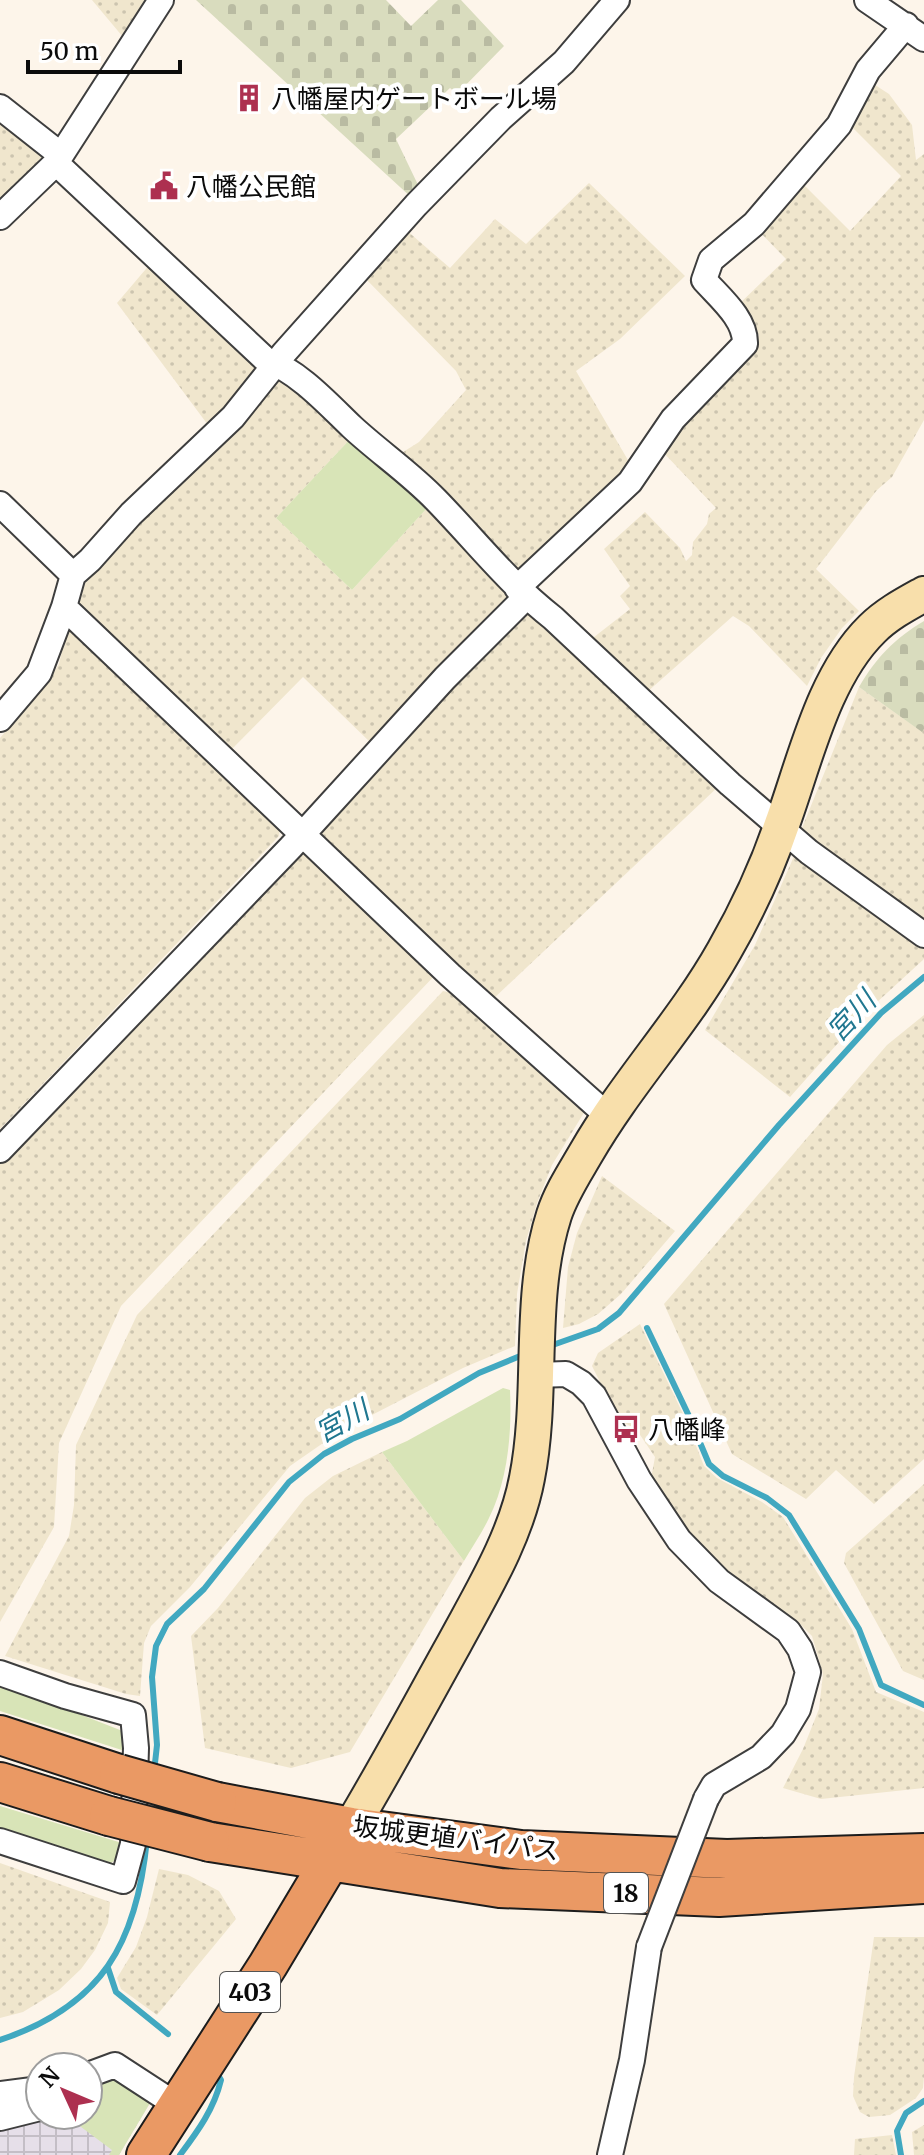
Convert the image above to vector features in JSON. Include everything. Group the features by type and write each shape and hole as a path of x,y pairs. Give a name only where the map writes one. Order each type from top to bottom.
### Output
{"highway":[{"name":"坂城更埴バイパス","path":"0,1735 217,1802 351,1827 521,1850 727,1859 924,1853"},
{"name":"坂城更埴バイパス","path":"0,1782 109,1816 210,1842 500,1888 719,1897 924,1884"},
{"name":"403","path":"146,2155 351,1827"}],"main road":[{"path":"351,1827 480,1595 507,1539 526,1483 535,1436 540,1295 554,1214 608,1116 694,1000 750,903 781,829 819,717 847,659 872,629 901,606 924,594"}],"street":[{"path":"0,217 58,159 161,0"},
{"path":"0,719 39,673 73,575 131,514 224,427 276,363 416,205 501,118 564,62 617,0"},
{"path":"0,1150 302,834 521,593 630,482 673,419 745,344 746,332 736,316 704,280 711,260 754,224 839,125 868,70 915,32 867,0"},
{"path":"0,107 265,359 302,381 424,489 521,593 553,618 781,829 924,935"},
{"path":"0,504 73,575"},
{"path":"64,607 450,975 608,1116"},
{"path":"537,1358 581,1383 594,1396 639,1480 679,1540 719,1581 788,1631 800,1649 808,1672 798,1709 783,1734 761,1757 714,1785 706,1799 649,1947 632,2060 610,2155"},
{"path":"0,1673 133,1715 136,1748 133,1844 123,1881 0,1841"},
{"path":"104,2069 115,2065 178,2106"},
{"path":"0,2094 24,2091"},
{"path":"0,2118 24,2112"}],"shaded area":[{"path":"92,0 145,0 123,37"},
{"path":"872,83 889,94 912,125 916,160 924,154 924,420 892,477 877,490 816,569 859,611 842,628 821,658 807,686 749,626 733,616 646,693 589,641 630,609 620,596 630,586 604,549 645,512 680,548 686,561 692,555 693,542 707,524 709,514 716,508 661,450 754,345 759,335 737,306 786,259 758,230 800,181 850,231 901,176 849,124"},
{"path":"0,120 45,155 44,160 0,202"},
{"path":"589,183 685,276 620,339 576,371 632,467 517,576 400,454 419,442 466,390 456,371 363,276 405,229 450,268 495,219 526,244"},
{"path":"151,263 263,370 211,429 117,303"},
{"path":"279,379 296,388 353,436 276,518 352,590 428,507 508,595 509,601 372,744 303,677 228,753 74,607 82,587 141,518"},
{"path":"523,612 532,612 720,785 491,1001 314,837 313,828"},
{"path":"67,629 75,629 280,825 279,836 0,1129 0,738 46,685 59,664"},
{"path":"859,687 921,731 924,729 924,920 800,833"},
{"path":"309,853 437,973 121,1306 59,1443 54,1527 0,1622 0,1163 294,855"},
{"path":"795,854 924,949 924,959 863,1015 790,1097 705,1030 755,945"},
{"path":"443,991 452,993 585,1111 552,1165 537,1203 526,1241 517,1294 515,1346 463,1368 339,1432 290,1466 190,1587 151,1626 144,1643 140,1696 5,1656 69,1536 74,1505 76,1445 137,1315"},
{"path":"924,1015 924,1459 874,1504 836,1470 806,1499 732,1454 664,1304 887,1045"},
{"path":"602,1176 675,1231 621,1294 598,1314 563,1328 568,1267 577,1233"},
{"path":"640,1324 685,1418 704,1466 717,1478 783,1517 852,1629 876,1692 924,1712 924,1788 821,1799 783,1788 819,1709 823,1674 812,1636 798,1622 727,1570 679,1522 651,1479 655,1457 636,1429 619,1420 592,1366 598,1353"},
{"path":"382,1452 464,1561 350,1752 291,1768 205,1748 191,1636 218,1608 305,1498 333,1476"},
{"path":"924,1484 924,1680 903,1671 844,1563 846,1553"},
{"path":"0,1863 110,1902 108,1923 95,1950 81,1969 59,1990 23,2012 0,2018"},
{"path":"159,1869 188,1875 219,1891 236,1919 157,2015 121,1989 117,1978 136,1947"},
{"path":"874,1937 924,1937 924,2076 923,2088 916,2098 890,2115 869,2117 860,2112 853,2096"},
{"path":"150,2103 119,2155 0,2155 0,2126 24,2120 24,2131 104,2131 104,2112"},
{"path":"924,2125 924,2155 914,2155 912,2132"},
{"path":"892,2135 896,2155 854,2155 855,2139"}],"green space":[{"path":"196,0 386,0 411,26 438,0 461,0 504,46 457,94 450,88 396,139 420,189 412,198"},
{"path":"353,436 428,507 352,590 276,518"},
{"path":"924,621 922,732 859,687 887,650"},
{"path":"503,1388 510,1390 505,1472 489,1518 464,1561 382,1452"},
{"path":"0,1683 120,1730 126,1737 128,1752 0,1711"},
{"path":"0,1806 122,1843 118,1858 107,1866 0,1830"},
{"path":"111,2076 129,2083 150,2103 119,2155 109,2155 112,2150 86,2131 104,2131 104,2078"}],"waterway":[{"name":"宮川","path":"547,1347 598,1329 619,1313 779,1125 881,1013 924,977"},
{"path":"647,1328 709,1464 723,1476 767,1498 789,1515 859,1629 881,1685 924,1705"},
{"name":"宮川","path":"154,1772 157,1745 152,1677 156,1646 167,1624 204,1589 289,1482 324,1454 400,1419 479,1373 525,1354"},
{"name":"宮川","path":"0,2040 35,2026 65,2009 89,1989 108,1966 134,1910 147,1839"},
{"path":"108,1968 116,1992 168,2034"},
{"path":"180,2155 210,2110 221,2080 218,2075"},
{"path":"901,2155 897,2131 906,2113 924,2101"}],"place":[{"name":"八幡屋内ゲートボール場","path":"249,98"},
{"name":"八幡公民館","path":"164,186"},
{"name":"八幡峰","path":"626,1429"}]}
